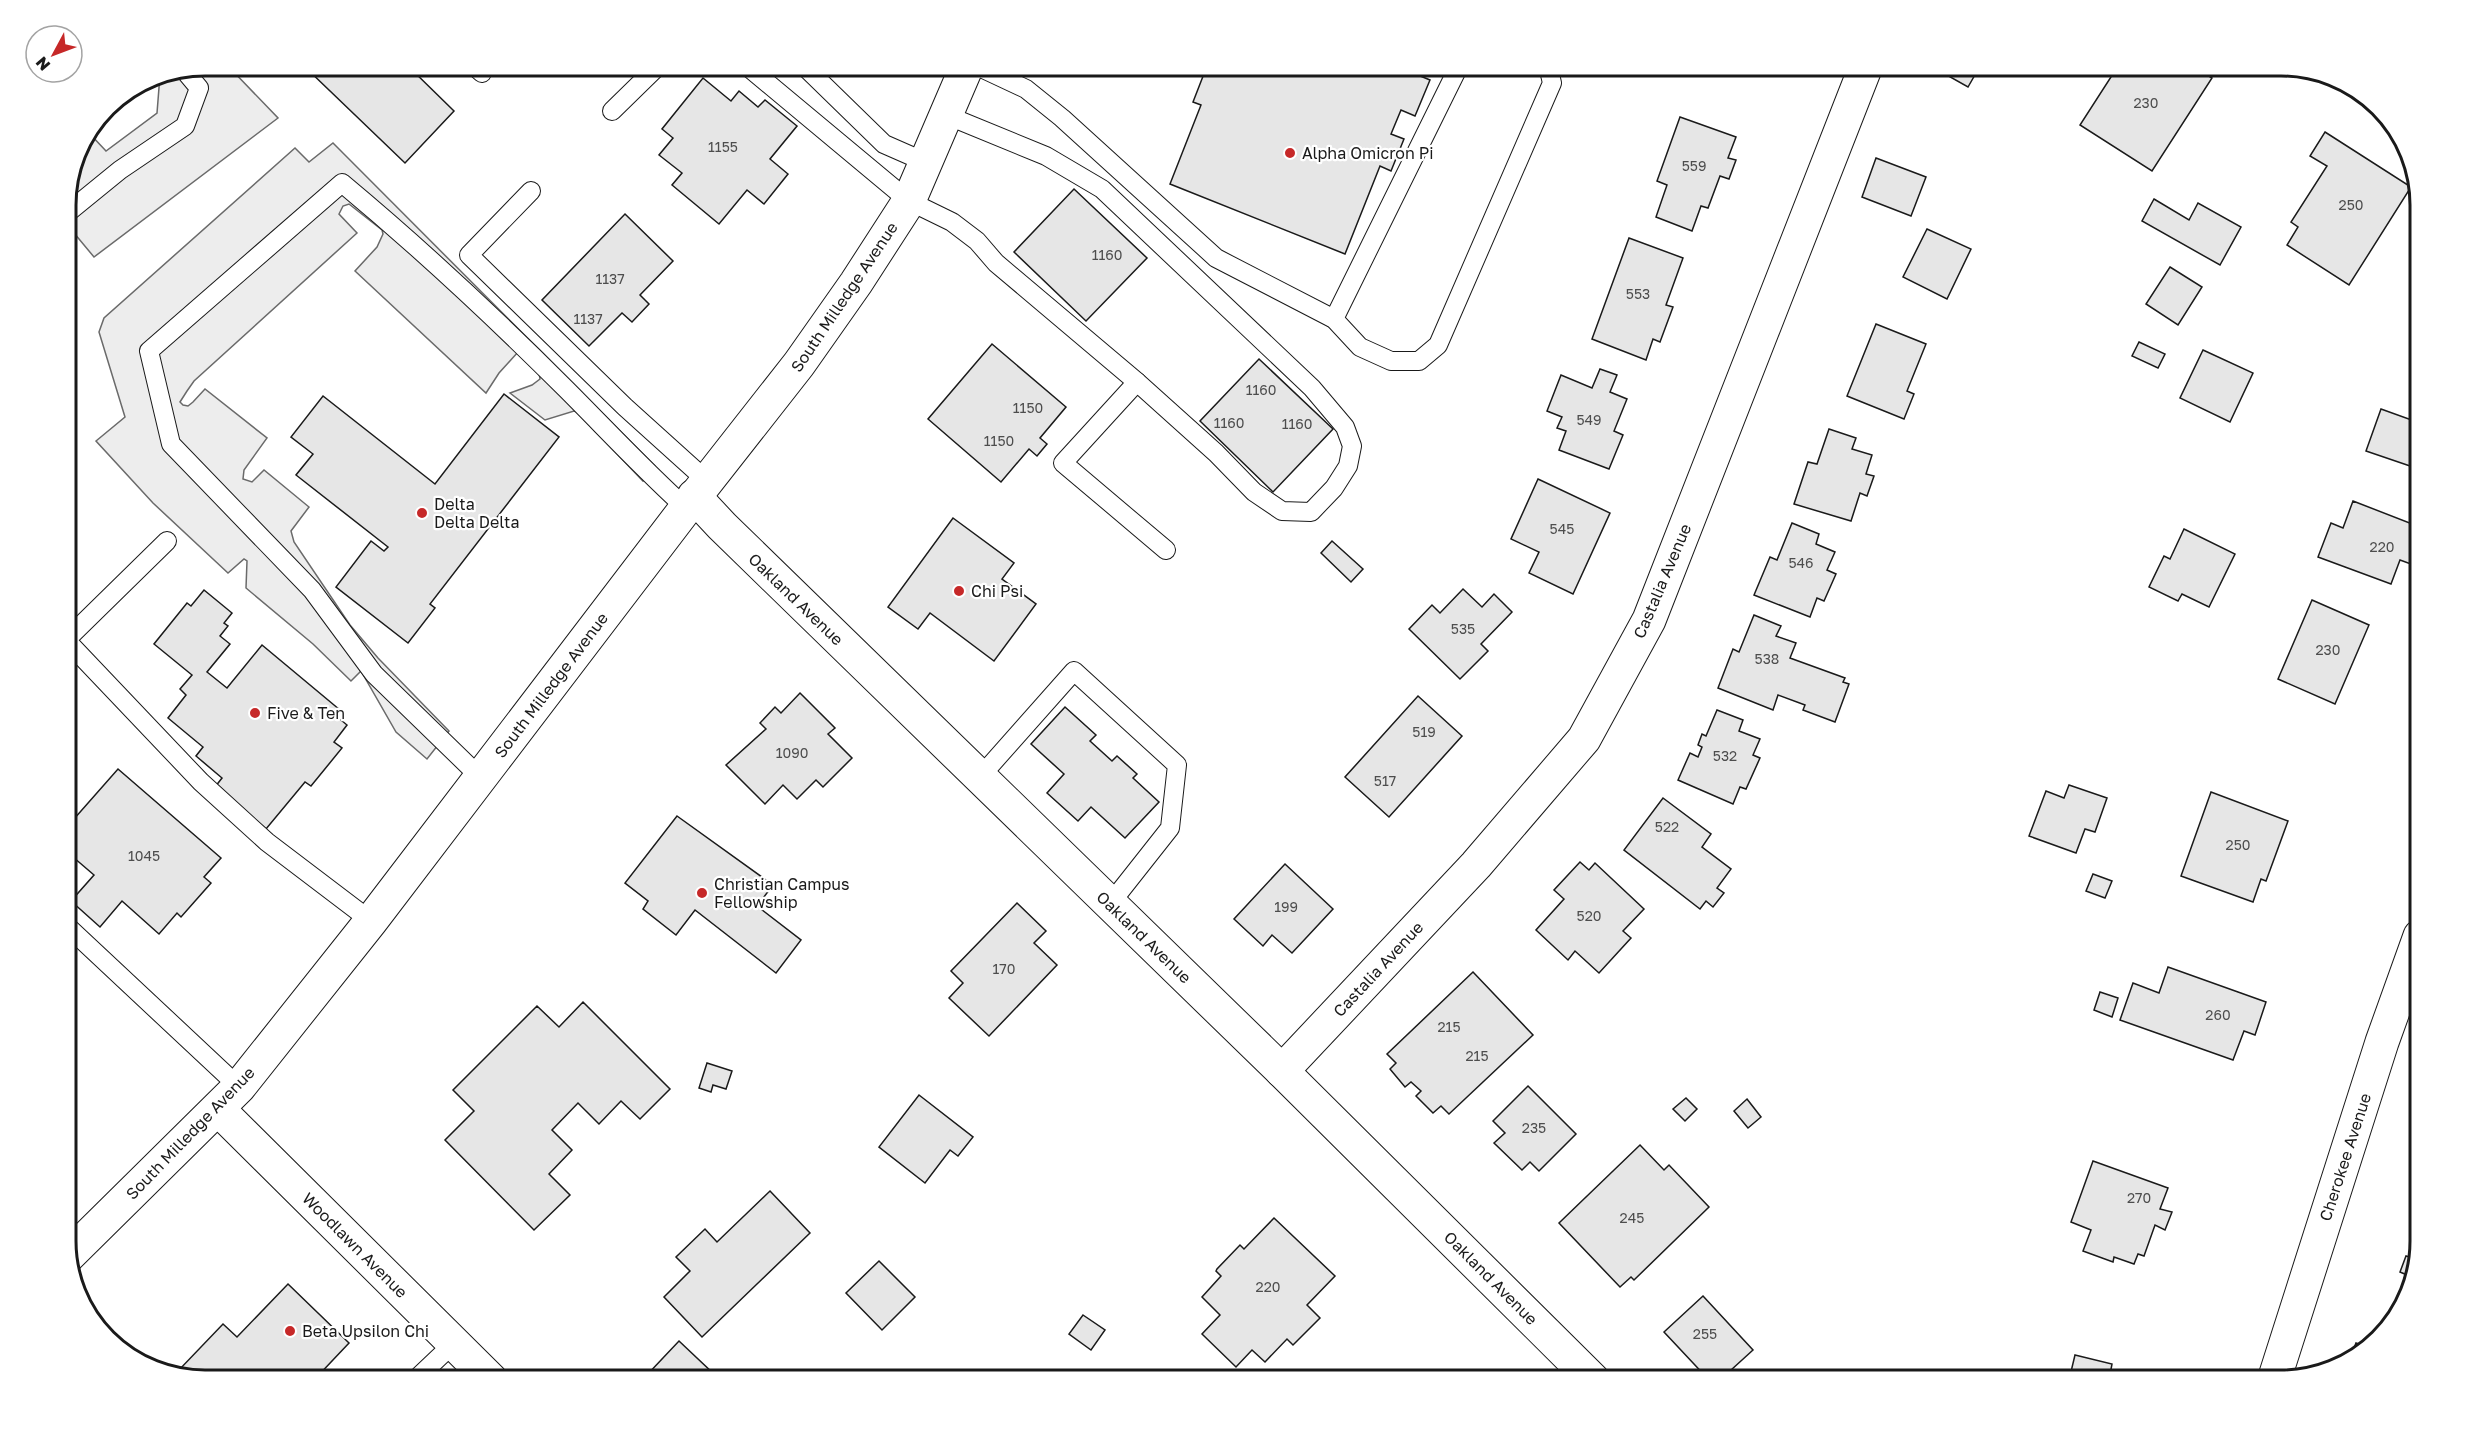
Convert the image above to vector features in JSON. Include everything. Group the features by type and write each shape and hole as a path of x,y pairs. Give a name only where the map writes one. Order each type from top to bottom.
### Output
{"street":[{"name":"South Milledge Avenue","path":"77,1247 228,1098 371,921 696,495 799,364 856,283 909,201 963,76"},
{"name":"Castalia Avenue","path":"1282,1071 1476,866 1584,739 1649,620 1862,76"},
{"name":"Oakland Avenue","path":"696,495 722,526 1282,1071 1583,1370"},
{"name":"Cherokee Avenue","path":"2277,1370 2382,1042 2410,965"},
{"name":"Woodlawn Avenue","path":"228,1098 481,1370"}],"lane":[{"path":"612,111 648,76"},
{"path":"759,76 909,201 952,222 977,241 996,263 1137,382 1216,453 1254,492 1282,511 1311,512 1335,488 1348,466 1352,446 1345,427 1312,388 1102,189 1046,156 946,115"},
{"path":"814,76 884,144 925,162"},
{"path":"1000,76 1035,96 1216,258 1334,319 1360,346 1391,361 1419,361 1438,345 1552,83 1550,76"},
{"path":"1334,319 1454,76"},
{"path":"77,205 120,170 185,126 199,88 191,78"},
{"path":"480,777 374,674 312,590 171,444 149,351 342,183 402,232 470,295 651,476 696,495"},
{"path":"531,191 469,255 625,407 696,495"},
{"path":"1137,382 1063,464 1166,550"},
{"path":"77,629 167,541"},
{"path":"77,652 201,782 267,842 371,921"},
{"path":"980,777 1074,671 1177,765 1170,828 1110,904"},
{"path":"77,937 228,1098"},
{"path":"426,1370 454,1343"}],"shaded area":[{"path":"206,76 238,76 278,118 94,257 77,237 77,197 83,164 95,139 106,151 157,113 159,85 164,83"},
{"path":"333,143 655,466 643,481 577,412 545,420 510,393 532,385 540,379 539,373 518,352 499,373 486,393 355,271 377,247 383,234 382,230 349,204 343,206 339,214 357,233 194,381 180,402 183,405 188,406 205,389 267,438 244,470 243,479 252,482 264,470 309,507 291,531 294,542 350,625 378,658 449,731 427,759 396,732 361,671 351,681 313,644 246,588 247,561 244,559 228,573 153,503 96,441 125,417 99,332 104,318 295,148 309,162"}],"building":[{"path":"314,76 418,76 454,111 405,163"},
{"name":"Alpha Omicron Pi","path":"1203,76 1420,76 1430,80 1415,116 1401,110 1391,134 1404,139 1391,171 1380,166 1345,254 1170,184 1201,105 1193,102"},
{"path":"1948,76 1974,76 1968,87"},
{"path":"2112,76 2209,76 2212,78 2152,171 2080,125"},
{"path":"703,78 731,101 739,91 758,107 765,100 797,126 770,159 788,174 764,204 747,190 719,224 672,185 682,173 659,155 673,138 662,129"},
{"path":"1680,117 1736,137 1728,158 1736,160 1729,179 1720,176 1708,208 1701,206 1692,231 1656,217 1667,185 1657,181"},
{"path":"2325,132 2407,185 2408,191 2349,285 2287,245 2298,227 2291,222 2327,166 2310,156"},
{"path":"1876,158 1926,177 1911,216 1862,197"},
{"path":"1074,189 1147,258 1086,321 1014,252"},
{"path":"2154,199 2189,220 2198,203 2241,227 2220,265 2142,221"},
{"path":"625,214 673,261 640,295 649,304 632,322 622,313 589,346 542,300"},
{"path":"1927,229 1971,249 1947,299 1903,277"},
{"path":"1629,238 1683,258 1666,305 1673,307 1660,342 1653,339 1646,360 1592,339"},
{"path":"2170,267 2202,287 2178,325 2146,304"},
{"path":"1876,324 1926,344 1907,391 1914,394 1904,419 1847,396"},
{"path":"2139,342 2165,354 2158,368 2132,356"},
{"path":"992,344 1066,407 1040,438 1047,444 1037,456 1029,449 1001,482 928,419"},
{"path":"2203,350 2253,373 2230,422 2180,398"},
{"path":"1259,359 1333,429 1273,492 1200,421"},
{"path":"1600,369 1617,375 1610,392 1627,399 1614,431 1623,435 1609,469 1559,450 1566,431 1557,428 1562,417 1547,411 1561,375 1592,388"},
{"name":"Delta Delta Delta","path":"504,394 559,437 430,604 435,608 408,643 336,587 371,541 384,551 388,547 296,475 313,454 291,437 323,396 435,484"},
{"path":"2381,409 2409,419 2409,466 2366,451"},
{"path":"1829,429 1856,438 1852,449 1872,455 1866,474 1874,476 1867,496 1860,493 1851,521 1794,504 1808,462 1817,464"},
{"path":"1538,479 1610,513 1573,594 1529,573 1539,552 1511,539"},
{"path":"2353,501 2409,523 2409,563 2400,560 2391,584 2318,557 2331,523 2343,528"},
{"name":"Chi Psi","path":"953,518 1014,563 1002,579 1036,604 994,661 930,613 918,629 888,607"},
{"path":"1792,523 1819,534 1816,544 1835,552 1827,570 1836,574 1824,601 1817,598 1810,617 1754,595 1770,557 1777,560"},
{"path":"2184,529 2235,554 2209,607 2182,594 2178,601 2149,587 2164,556 2170,559"},
{"path":"1332,541 1363,569 1351,582 1321,553"},
{"path":"1463,589 1482,607 1494,594 1512,612 1481,644 1488,651 1460,679 1409,629 1432,605 1440,613"},
{"name":"Five & Ten","path":"204,590 232,613 224,623 228,626 220,636 230,644 207,672 227,688 262,645 340,710 335,715 347,725 334,742 342,748 311,786 305,782 266,829 215,787 222,778 196,756 203,747 168,718 186,695 180,689 192,675 154,644 187,603 191,606"},
{"path":"2312,600 2369,625 2335,704 2278,679"},
{"path":"1754,615 1781,626 1776,636 1796,643 1790,658 1845,678 1843,682 1849,684 1835,722 1803,710 1805,705 1778,695 1773,710 1718,688 1733,649 1739,652"},
{"path":"800,693 835,728 828,734 852,758 823,787 816,780 797,799 783,785 765,804 726,765 766,729 760,723 775,707 781,713"},
{"path":"1418,696 1462,736 1389,817 1345,777"},
{"path":"1065,707 1096,735 1090,741 1112,761 1117,756 1137,774 1133,778 1159,802 1125,838 1091,807 1078,821 1047,793 1064,774 1031,744"},
{"path":"1717,710 1743,720 1739,731 1760,739 1753,755 1760,758 1746,789 1740,787 1733,804 1678,780 1690,753 1698,757 1702,747 1698,745 1702,734 1706,736"},
{"path":"118,769 221,858 204,877 211,883 181,917 177,913 159,934 122,901 100,927 77,906 77,894 94,875 77,860 77,816"},
{"path":"2069,785 2107,798 2095,832 2085,829 2076,853 2029,836 2046,791 2064,798"},
{"path":"2211,792 2288,821 2266,881 2261,879 2253,902 2181,876"},
{"path":"1663,798 1711,834 1702,847 1731,869 1717,888 1724,893 1713,907 1706,901 1700,909 1624,850"},
{"name":"Christian Campus Fellowship","path":"677,816 773,885 757,906 801,940 776,973 695,910 676,935 643,909 648,901 625,883"},
{"path":"1580,862 1589,870 1595,863 1644,909 1623,931 1631,938 1599,973 1575,951 1568,960 1536,930 1564,899 1554,890"},
{"path":"1285,864 1333,909 1292,953 1272,935 1263,946 1234,919"},
{"path":"2093,874 2112,881 2105,898 2086,891"},
{"path":"1017,903 1046,931 1034,943 1057,965 989,1036 949,998 963,983 951,971"},
{"path":"2168,967 2266,1002 2255,1035 2244,1031 2233,1060 2120,1020 2133,983 2159,993"},
{"path":"1473,972 1533,1035 1449,1114 1441,1106 1433,1113 1416,1096 1421,1091 1411,1082 1405,1087 1390,1069 1396,1063 1387,1054"},
{"path":"2100,992 2118,998 2112,1017 2094,1010"},
{"path":"583,1002 670,1089 640,1119 621,1101 599,1124 578,1103 552,1130 572,1150 549,1174 570,1195 534,1230 445,1140 474,1111 453,1090 537,1006 559,1027"},
{"path":"707,1063 732,1071 726,1089 713,1085 711,1092 699,1088"},
{"path":"1528,1086 1576,1134 1539,1171 1530,1162 1522,1170 1494,1143 1505,1133 1493,1121"},
{"path":"919,1095 973,1137 958,1156 950,1150 925,1183 879,1147"},
{"path":"1686,1098 1697,1109 1685,1121 1673,1109"},
{"path":"1747,1099 1761,1117 1748,1128 1734,1111"},
{"path":"1640,1145 1664,1170 1669,1165 1709,1207 1634,1280 1631,1277 1620,1287 1559,1223"},
{"path":"2093,1161 2168,1188 2160,1209 2172,1212 2165,1230 2155,1225 2144,1256 2138,1254 2134,1264 2114,1257 2113,1262 2083,1251 2091,1230 2071,1222"},
{"path":"770,1191 810,1233 702,1337 664,1297 690,1271 676,1257 705,1229 717,1242"},
{"path":"1274,1218 1335,1276 1307,1305 1320,1318 1293,1345 1287,1339 1265,1362 1252,1350 1236,1367 1202,1334 1220,1315 1202,1297 1221,1276 1216,1271 1217,1269 1240,1245 1244,1249"},
{"path":"2406,1256 2408,1257 2405,1274 2400,1272"},
{"path":"879,1261 915,1297 882,1330 846,1293"},
{"name":"Beta Upsilon Chi","path":"288,1284 349,1343 323,1370 206,1370 182,1367 223,1324 237,1337"},
{"path":"1703,1296 1753,1350 1731,1370 1700,1370 1664,1332"},
{"path":"1083,1315 1105,1330 1091,1350 1069,1334"},
{"path":"679,1341 710,1370 652,1370"},
{"path":"2075,1355 2112,1364 2111,1370 2071,1370"}],"place":[{"name":"Alpha Omicron Pi","path":"1290,153"},
{"name":"Delta Delta Delta","path":"422,513"},
{"name":"Chi Psi","path":"959,591"},
{"name":"Five & Ten","path":"255,713"},
{"name":"Christian Campus Fellowship","path":"702,893"},
{"name":"Beta Upsilon Chi","path":"290,1331"}]}
